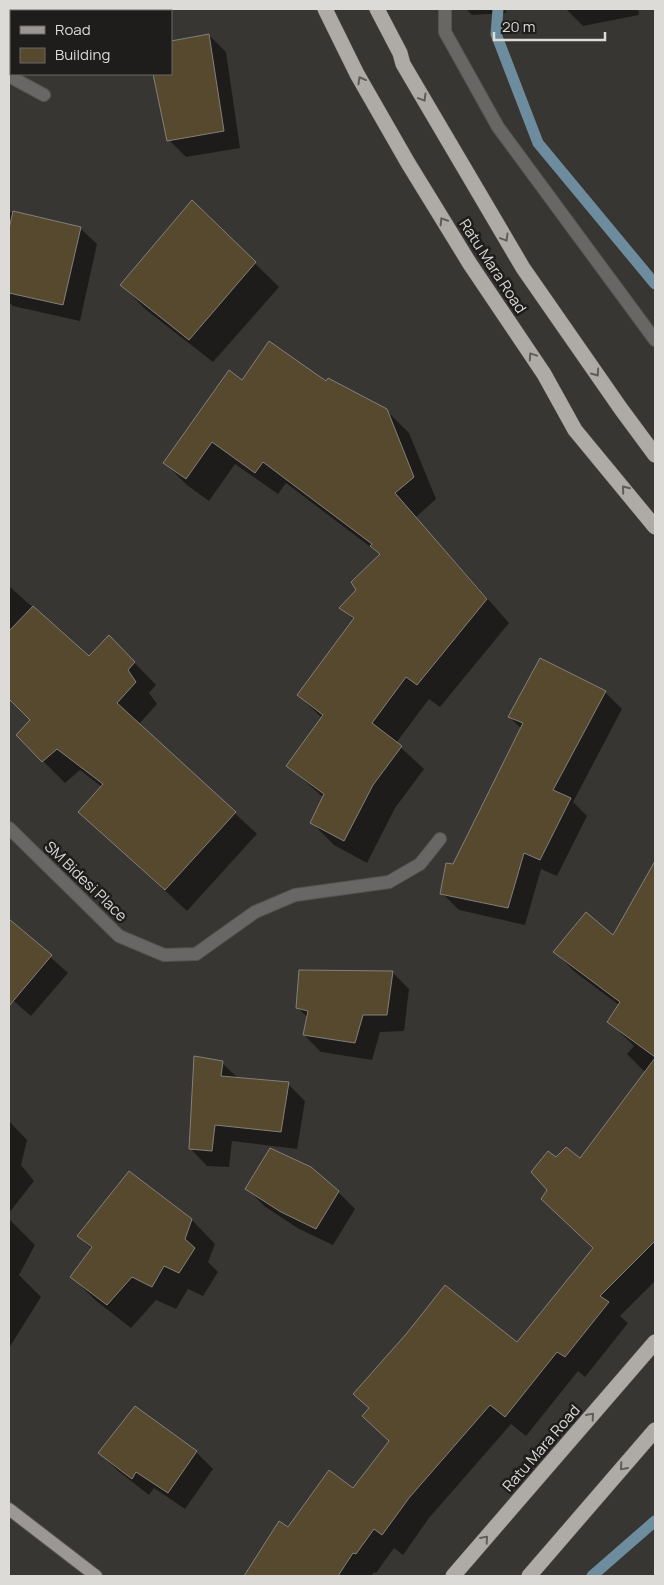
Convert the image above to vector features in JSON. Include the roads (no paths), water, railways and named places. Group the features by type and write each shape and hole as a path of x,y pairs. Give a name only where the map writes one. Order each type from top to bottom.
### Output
{"highway":[{"name":"Ratu Mara Road","path":"324,9 357,74 408,163 470,264 544,374 575,430 655,527"},
{"name":"Ratu Mara Road","path":"377,9 400,53 403,64 523,268 655,455"},
{"name":"Ratu Mara Road","path":"453,1576 655,1342"},
{"path":"529,1576 655,1430"}],"main road":[{"path":"9,1509 96,1576"}],"street":[{"path":"445,9 445,32 498,127 655,340"},
{"path":"9,76 44,95"},
{"name":"SM Bidesi Place","path":"9,828 119,936 164,955 196,954 255,912 294,895 389,882 420,864 440,838"}],"waterway":[{"path":"498,9 496,34 538,143 655,284"},
{"path":"592,1576 655,1521"}]}
